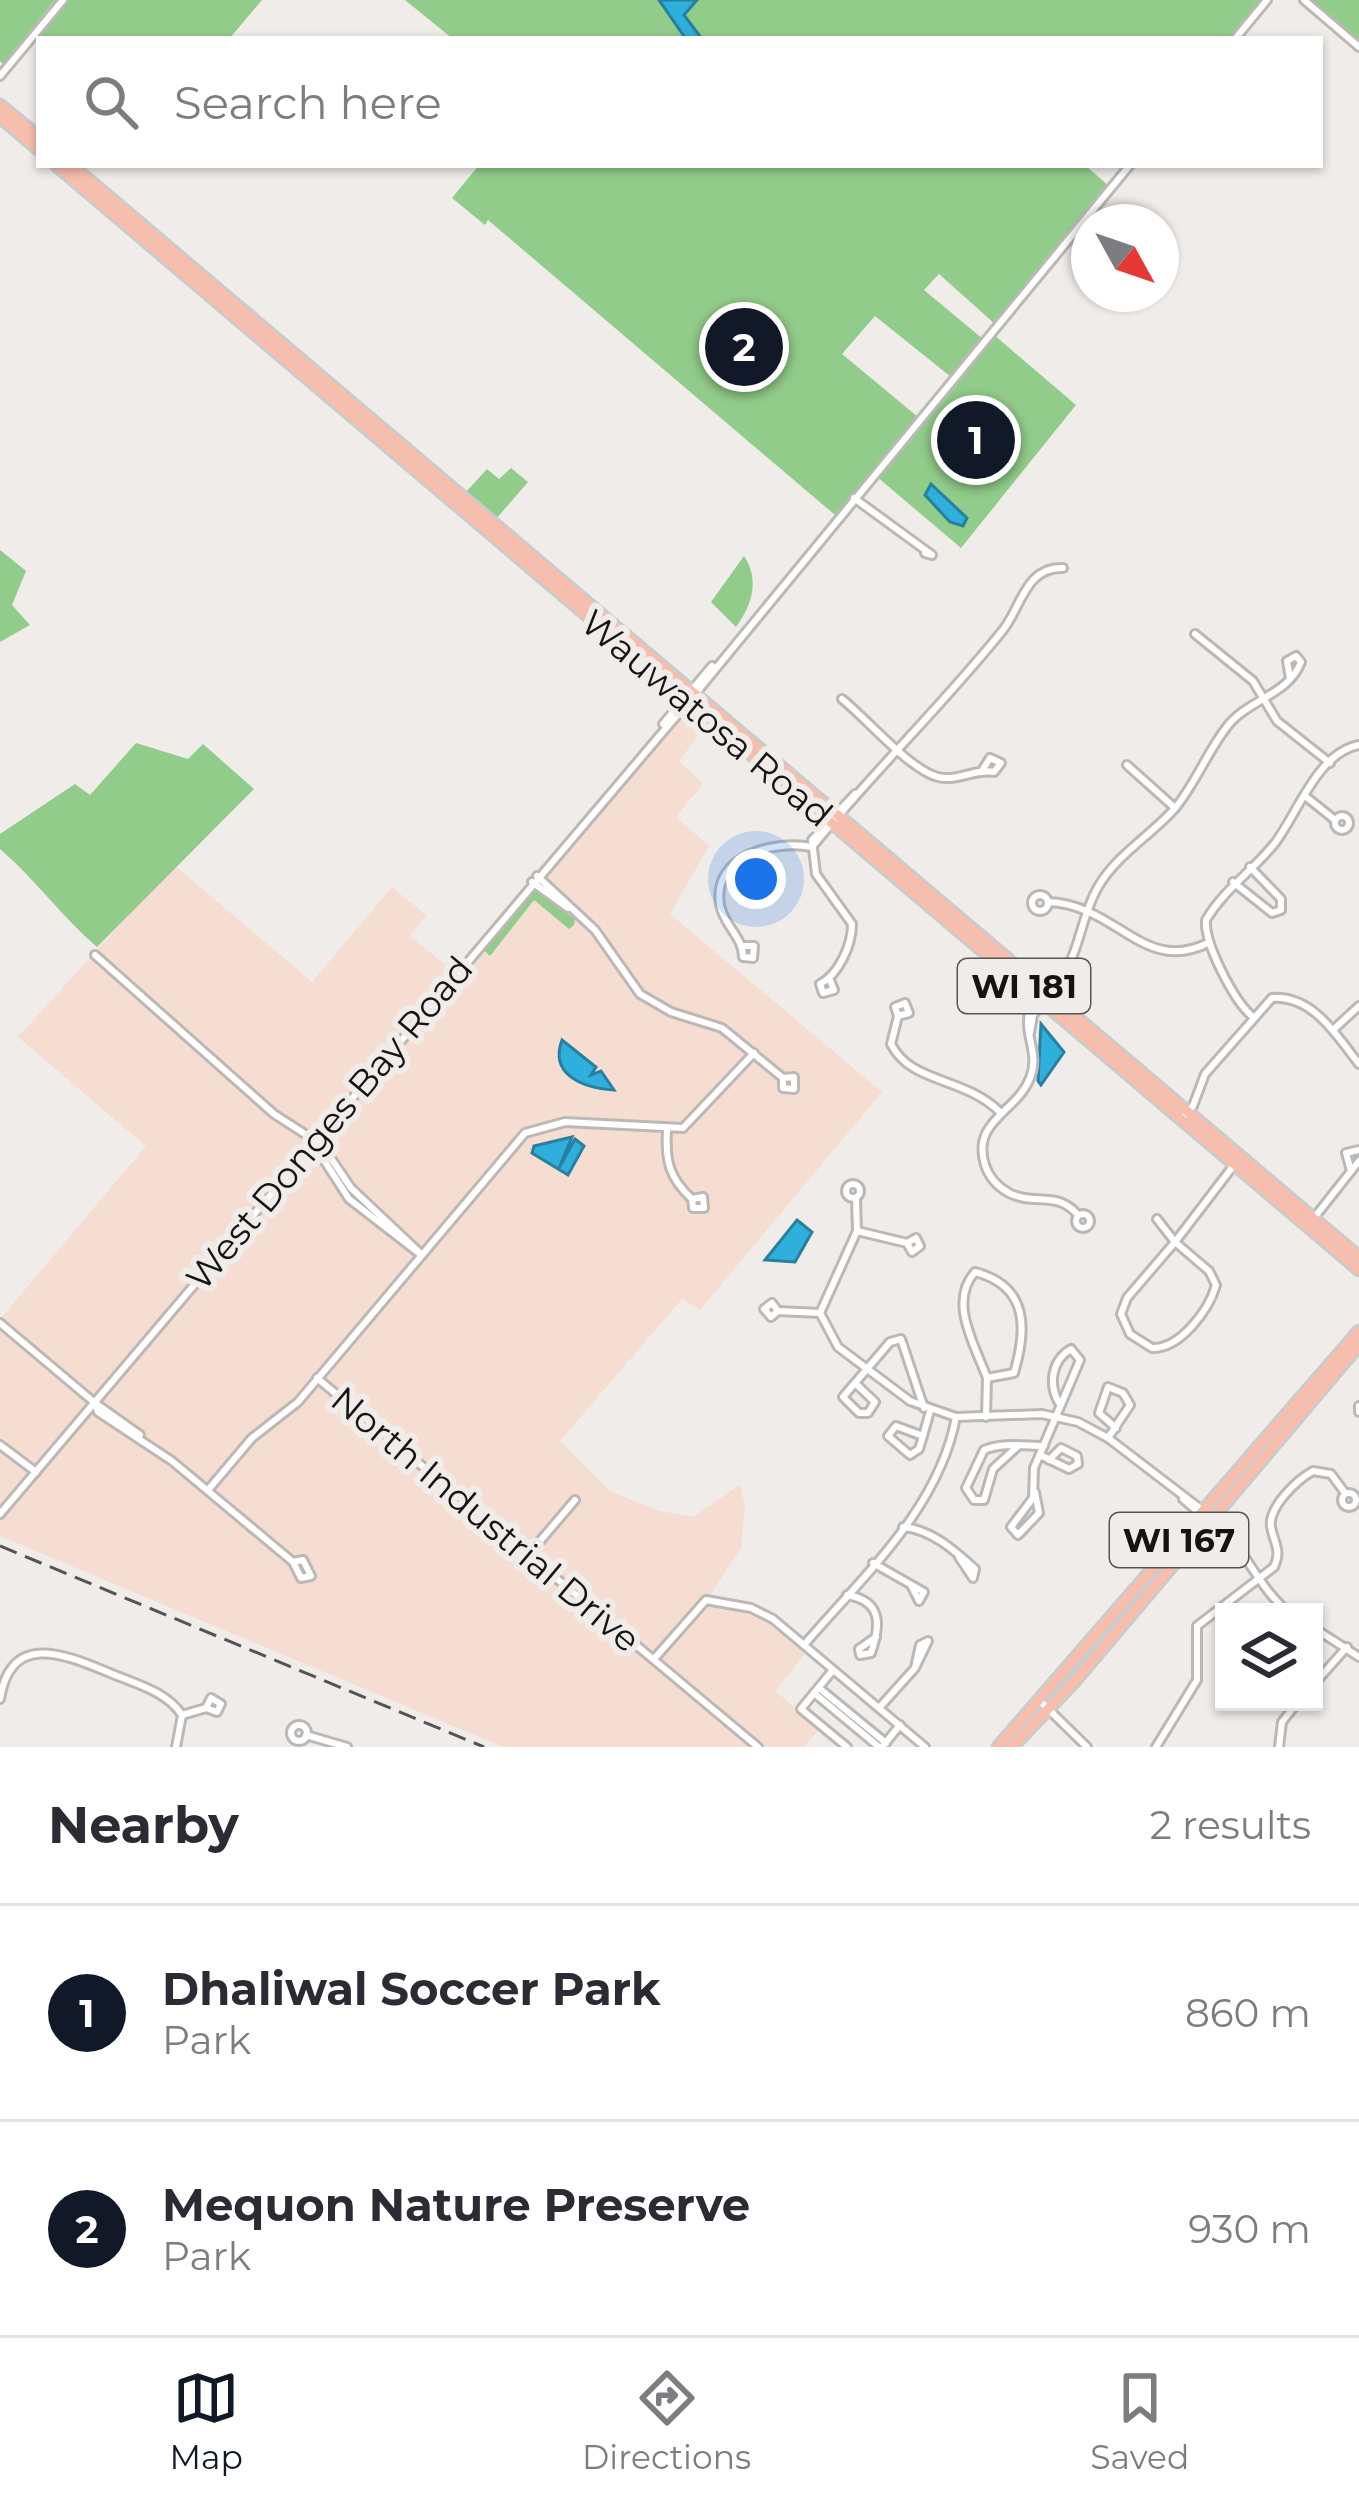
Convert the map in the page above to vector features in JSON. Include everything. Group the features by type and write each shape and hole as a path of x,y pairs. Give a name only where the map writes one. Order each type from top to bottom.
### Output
{"main road":[{"path":"0,105 36,135"},
{"path":"0,117 36,147"},
{"name":"Wauwatosa Road","path":"60,168 650,670 723,718 833,818"},
{"name":"Wauwatosa Road","path":"74,168 1356,1263"},
{"name":"Wauwatosa Road","path":"1237,1162 1314,1218 1356,1263"},
{"name":"WI 167","path":"998,1747 1102,1640 1359,1331"},
{"name":"WI 167","path":"1206,1517 1359,1345"},
{"name":"WI 167","path":"1012,1747 1043,1705"}],"street":[{"path":"0,76 63,0"},
{"path":"1237,36 1267,0"},
{"path":"1304,0 1359,47"},
{"name":"West Donges Bay Road","path":"0,1514 1128,168"},
{"path":"854,498 925,553"},
{"path":"830,980 853,931 844,908 816,874 812,847 1002,632 1028,584 1051,568 1063,568"},
{"path":"1195,634 1252,681 1277,721 1330,764"},
{"path":"1078,1216 1058,1199 1021,1197 994,1182 982,1144 1000,1112 1031,1075 1028,1018 1081,945 1095,892 1115,863 1175,808 1229,723 1290,679"},
{"path":"842,699 938,777 982,769"},
{"path":"1252,1016 1238,1004 1208,943 1206,920 1233,882 1277,841 1304,795 1330,764 1359,745"},
{"path":"1127,765 1175,808"},
{"path":"1304,795 1335,820"},
{"path":"744,946 722,910 726,880 760,847 784,843 812,847"},
{"path":"1233,882 1272,913 1281,910 1281,899 1249,866"},
{"path":"535,879 599,934 640,994 662,1008 722,1028 783,1078"},
{"path":"1048,902 1112,920 1154,951 1176,954 1208,943"},
{"path":"95,955 313,1143 332,1154 351,1188 421,1254"},
{"path":"1184,1116 1205,1074 1272,998 1290,998 1334,1029 1358,1063"},
{"path":"1334,1029 1359,1006"},
{"path":"898,1016 891,1044 901,1060 921,1074 970,1088 1000,1112"},
{"path":"208,1490 317,1378 515,1141 535,1127 565,1122 667,1130 695,1120 754,1053"},
{"path":"667,1130 668,1167 692,1199"},
{"path":"1352,1171 1346,1153 1359,1150"},
{"path":"1314,1218 1359,1161"},
{"path":"1157,1219 1174,1242 1209,1271 1216,1285 1210,1302 1178,1340 1152,1348 1130,1334 1121,1314 1127,1298 1174,1242 1237,1162"},
{"path":"856,1198 857,1231 820,1313 831,1339 866,1369 927,1409 956,1418 1055,1416 1108,1438 1238,1545 1257,1580 1279,1603"},
{"path":"857,1231 907,1243"},
{"path":"986,1417 987,1378 962,1310 967,1281 975,1272 1015,1300 1025,1329 1014,1372 987,1378"},
{"path":"778,1311 820,1313"},
{"path":"0,1323 293,1562"},
{"path":"855,1383 875,1402 868,1413 844,1400 855,1383 866,1369 890,1342 904,1341 927,1409 923,1436 919,1449 910,1455 888,1436 896,1426 923,1436"},
{"path":"1035,1492 1011,1526 1018,1535 1039,1513 1032,1473 1080,1360 1071,1348 1060,1356 1053,1376 1059,1403"},
{"name":"North Industrial Drive","path":"317,1378 758,1747"},
{"path":"1108,1438 1116,1428 1130,1405 1123,1394 1108,1387 1099,1413 1116,1428"},
{"path":"805,1645 939,1479 956,1418"},
{"path":"0,1445 36,1472"},
{"path":"1018,1446 993,1469 984,1500 974,1500 966,1488 984,1450 1018,1446 1044,1445"},
{"path":"1040,1455 1049,1460 1069,1469 1078,1464 1077,1456 1061,1448 1049,1460"},
{"path":"1156,1747 1197,1680 1197,1626 1274,1567 1280,1553 1271,1526 1275,1509 1301,1479 1326,1472 1345,1493"},
{"path":"529,1554 575,1500"},
{"path":"903,1527 921,1528 959,1557"},
{"path":"873,1563 911,1585"},
{"path":"847,1595 874,1609 877,1637"},
{"path":"654,1660 706,1600 760,1612 926,1747"},
{"path":"1323,1633 1359,1657"},
{"path":"1323,1674 1347,1647"},
{"path":"0,1699 3,1679 17,1662 45,1652 65,1654 160,1694 182,1715"},
{"path":"880,1708 915,1668"},
{"path":"834,1669 801,1709 848,1747"},
{"path":"816,1690 882,1745 900,1726"},
{"path":"1043,1705 1087,1747"},
{"path":"182,1715 206,1708"},
{"path":"1279,1747 1282,1722 1291,1711"},
{"path":"176,1747 182,1715"},
{"path":"306,1735 347,1747"}],"shaded area":[{"path":"683,698 710,720 679,761 703,784 676,817 709,846 670,914 882,1092 700,1310 682,1299 560,1441 611,1492 660,1511 693,1517 740,1485 745,1506 741,1548 707,1600 766,1621 805,1654 775,1691 820,1728 804,1747 503,1747 0,1536 0,1332 7,1324 1,1318 146,1146 18,1037 174,865 312,982 392,887 426,915 410,936 455,973"}],"green space":[{"path":"0,0 55,0 3,64 0,61"},
{"path":"64,0 262,0 232,36 35,37"},
{"path":"405,0 1263,0 1233,36 449,36"},
{"path":"1307,0 1359,0 1359,43"},
{"path":"477,168 1088,168 1109,186 1094,204 1071,204 1071,232 995,324 939,274 924,290 983,339 951,377 875,316 842,354 918,417 835,515 488,220 485,225 452,198"},
{"path":"993,334 1076,405 961,548 876,476"},
{"path":"511,468 528,482 496,519 466,492 487,469 499,479"},
{"path":"0,550 26,571 12,605 30,625 0,642"},
{"path":"744,556 752,574 752,592 736,627 711,602"},
{"path":"136,743 188,759 203,744 254,789 97,947 0,849 0,834 75,784 90,795"},
{"path":"532,889 575,919 574,925 569,929 534,900 490,956 482,948"}],"water":[{"path":"659,0 697,0 684,15 700,36 684,36"},
{"path":"931,484 967,518 963,526 950,522 925,495"},
{"path":"1041,1024 1064,1052 1041,1085 1038,1081"},
{"path":"562,1040 596,1067 591,1075 601,1071 614,1090 571,1077 560,1062"},
{"path":"572,1137 559,1168 575,1139 584,1146 568,1175 532,1153 534,1146"},
{"path":"797,1220 812,1232 795,1262 765,1260"}],"railway":[{"path":"0,1546 484,1747"}],"place":[{"name":"Mequon Nature Preserve","path":"744,347"},
{"name":"Dhaliwal Soccer Park","path":"976,440"}]}
